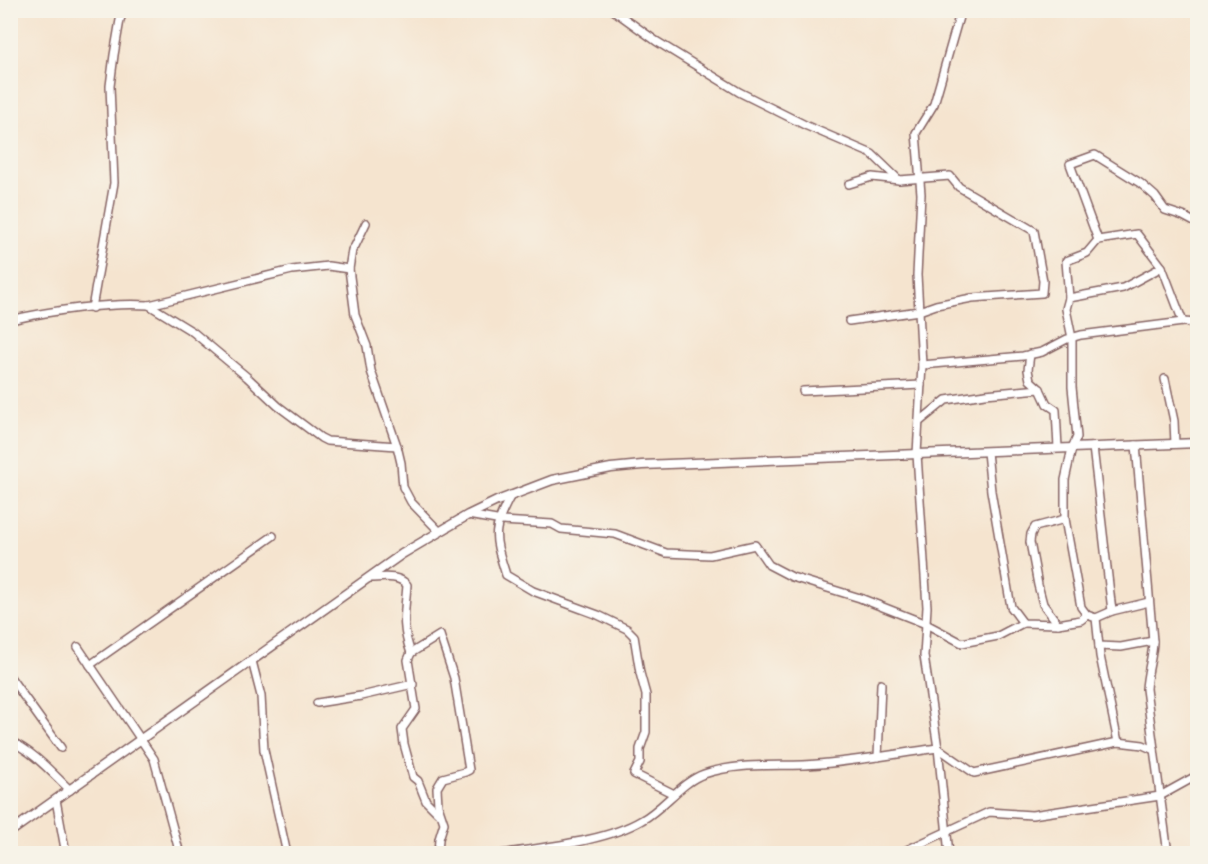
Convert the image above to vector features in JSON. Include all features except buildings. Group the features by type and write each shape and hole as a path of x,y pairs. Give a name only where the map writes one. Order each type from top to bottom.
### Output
{"street":[{"path":"92,308 114,183 110,86 120,20 124,10"},
{"path":"613,10 656,41 739,92 807,126 872,153 899,180"},
{"path":"949,854 938,748 924,656 926,624 917,454 922,365 917,276 921,194 916,133 934,104 961,10"},
{"path":"1098,240 1070,164 1095,155 1140,183 1155,196 1165,210 1197,224"},
{"path":"849,183 872,177 899,180 950,176 959,187 1034,231 1043,281 1042,292 972,298 936,304 919,311 849,321"},
{"path":"366,223 352,250 349,269 355,315 367,346 371,371 397,446 403,487 411,502 440,532"},
{"path":"1149,602 1112,611 1096,618 1087,615 1081,607 1065,519 1065,480 1072,448 1077,437 1072,387 1072,338 1066,309 1069,298 1066,261 1087,253 1098,240 1137,234 1162,267 1183,322"},
{"path":"10,320 131,304 149,306 292,270 328,266 349,269"},
{"path":"1069,298 1123,288 1162,267"},
{"path":"149,306 193,332 278,406 321,438 327,441 397,446"},
{"path":"922,365 1030,354 1042,352 1072,338 1183,322 1197,323"},
{"path":"1030,354 1028,370 1030,380 1040,389 1047,404 1056,410 1059,448"},
{"path":"1165,379 1174,421 1174,444"},
{"path":"803,391 921,385"},
{"path":"919,422 946,400 1040,389"},
{"path":"10,832 402,554 468,515 511,495 552,480 611,468 1197,443"},
{"path":"1136,445 1153,640 1153,649 1147,669 1146,689 1168,854"},
{"path":"1093,447 1112,611"},
{"path":"987,452 1006,587 1011,607 1023,623"},
{"path":"511,495 497,520 495,542 506,575 533,591 598,615 627,629 634,636 646,695 646,732 640,749 640,762 634,774 674,794"},
{"path":"468,515 497,520 552,524 561,529 615,534 666,553 710,555 755,545 769,565 792,577 860,598 926,624 962,643 998,636 1023,623 1058,624 1080,620 1087,615"},
{"path":"1058,624 1042,604 1030,542 1035,526 1065,519"},
{"path":"90,665 273,536"},
{"path":"369,578 391,577 404,581 407,585 403,619 405,636 411,652"},
{"path":"1096,618 1099,646 1118,742"},
{"path":"438,854 439,839 444,823 438,805 437,788 443,778 469,770 454,678 440,635 411,652 408,660 416,709 402,729 413,777 418,780 426,801 433,806 444,823"},
{"path":"1099,646 1120,646 1153,640"},
{"path":"78,647 154,759 180,854"},
{"path":"252,661 261,696 264,750 287,854"},
{"path":"10,677 61,748"},
{"path":"317,703 413,684"},
{"path":"878,757 881,684"},
{"path":"10,741 28,750 70,790"},
{"path":"501,854 621,831 644,820 674,794 702,775 735,767 803,765 938,748 975,773 1118,742 1143,745 1154,750"},
{"path":"898,854 989,812 1032,814 1160,796 1197,775"},
{"path":"56,800 66,854"}]}
